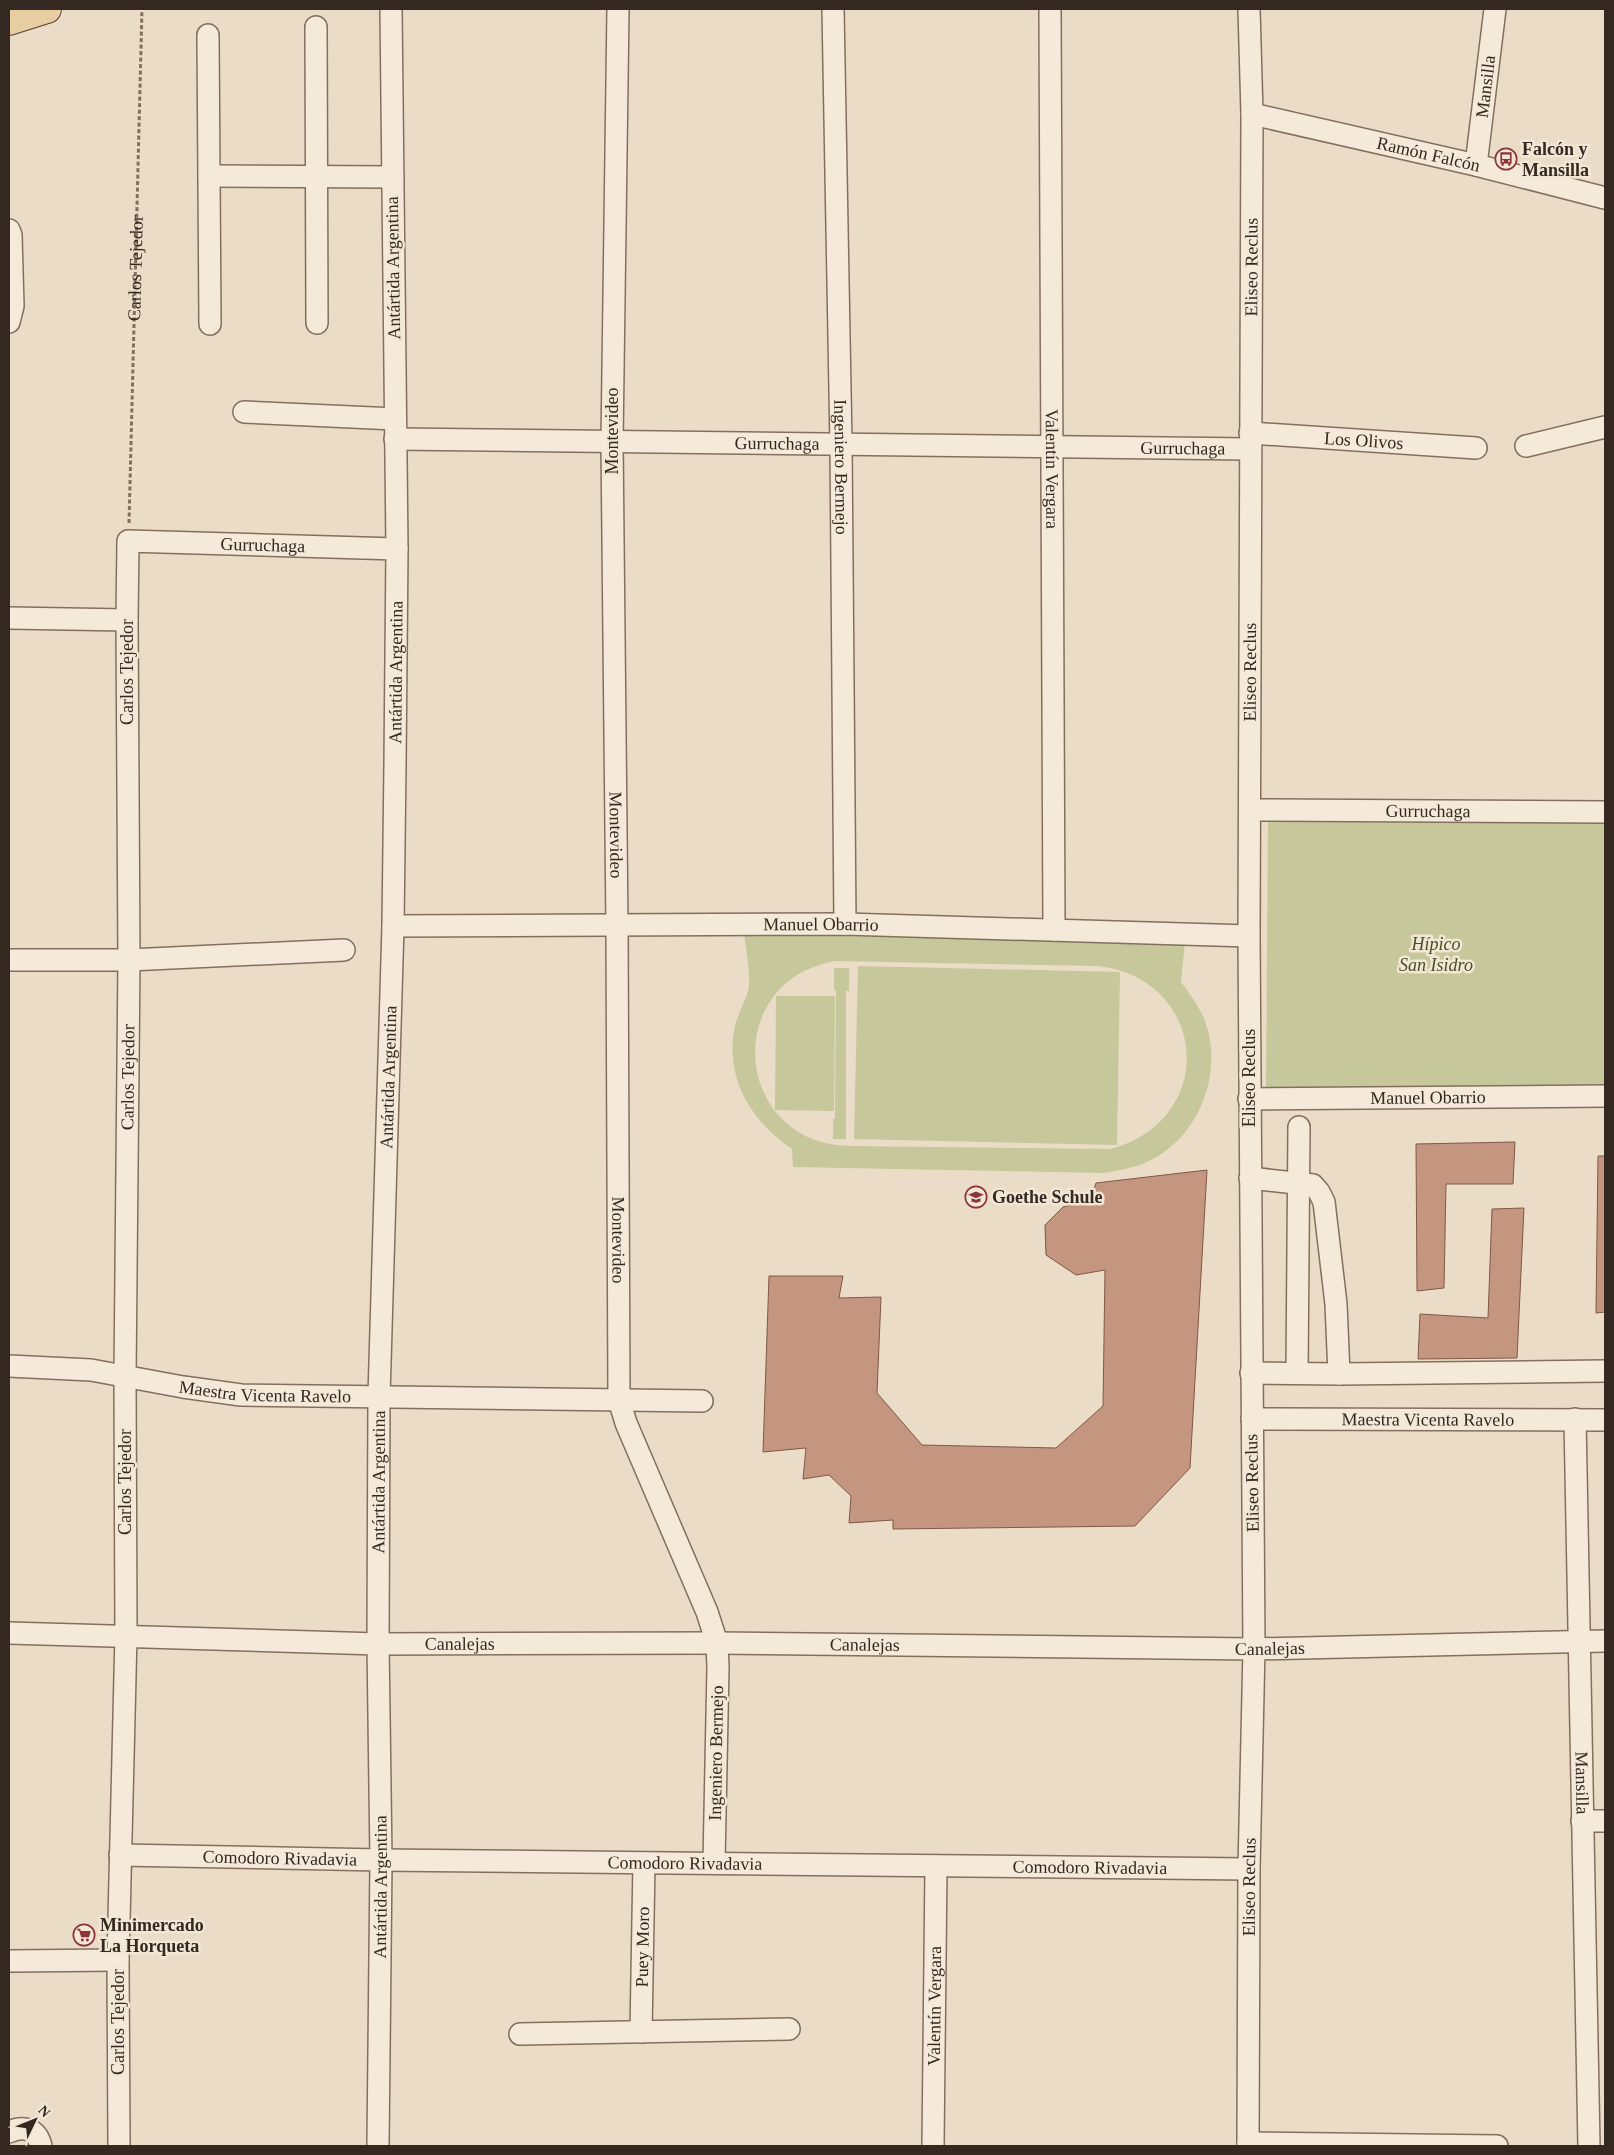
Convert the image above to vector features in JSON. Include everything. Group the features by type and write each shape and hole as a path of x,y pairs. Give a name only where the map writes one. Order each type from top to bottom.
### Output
{"main road":[{"path":"9,21 47,9"}],"street":[{"name":"Antártida Argentina","path":"378,2146 381,1860 378,1644 379,1396 393,926 396,549 391,9"},
{"name":"Montevideo","path":"618,9 612,442 619,1400 626,1422 706,1612 717,1643"},
{"name":"Ingeniero Bermejo","path":"833,9 841,445 845,924"},
{"name":"Valentín Vergara","path":"1050,9 1054,930"},
{"name":"Eliseo Reclus","path":"1248,2144 1249,1870 1254,1649 1249,1099 1252,114 1249,9"},
{"name":"Mansilla","path":"1476,165 1495,9"},
{"path":"316,27 317,323"},
{"path":"208,35 210,324"},
{"name":"Ramón Falcón","path":"1252,114 1476,165 1605,198"},
{"path":"209,176 392,177"},
{"path":"9,230 11,235 13,306 9,322"},
{"name":"Gurruchaga","path":"244,412 395,429 612,442 1052,447 1250,441"},
{"path":"1526,446 1605,427"},
{"name":"Los Olivos","path":"1250,441 1476,448"},
{"name":"Gurruchaga","path":"128,541 396,549"},
{"name":"Carlos Tejedor","path":"119,2146 118,1960 126,1635 125,1377 129,960 128,541"},
{"path":"9,618 127,620"},
{"name":"Gurruchaga","path":"1250,810 1605,812"},
{"name":"Manuel Obarrio","path":"393,926 617,927 845,924 1249,936"},
{"path":"9,960 129,960 344,950"},
{"name":"Manuel Obarrio","path":"1249,1099 1605,1096"},
{"path":"1297,1373 1299,1127"},
{"path":"1250,1178 1312,1185 1319,1192 1324,1202 1336,1304 1339,1374"},
{"name":"Maestra Vicenta Ravelo","path":"9,1366 91,1370 241,1395 702,1401"},
{"path":"1252,1373 1605,1371"},
{"name":"Maestra Vicenta Ravelo","path":"1252,1419 1605,1420"},
{"name":"Mansilla","path":"1574,1420 1589,2146"},
{"path":"9,1633 126,1635"},
{"name":"Canalejas","path":"126,1635 378,1644 717,1643 1254,1649 1605,1641"},
{"name":"Ingeniero Bermejo","path":"714,1864 717,1643"},
{"path":"1582,1821 1605,1821"},
{"name":"Comodoro Rivadavia","path":"120,1855 381,1860 1249,1870"},
{"name":"Puey Moro","path":"641,2032 644,1863"},
{"name":"Valentín Vergara","path":"933,2146 936,1866"},
{"path":"9,1961 118,1960"},
{"path":"520,2034 789,2029"},
{"path":"9,2132 20,2128 30,2129 39,2138 41,2146"},
{"path":"1248,2144 1498,2146"}],"path":[{"name":"Carlos Tejedor","path":"128,541 142,9"}],"green space":[{"name":"Hípico San Isidro","path":"1268,822 1605,823 1605,1087 1266,1088"},
{"path":"744,933 1185,941 1181,982 1203,1016 1210,1041 1209,1082 1203,1102 1194,1120 1182,1136 1167,1150 1149,1161 1104,1173 793,1167 792,1149 764,1125 744,1096 737,1080 733,1045 735,1026 749,986","holes":["834,961 1098,966 1135,976 1162,996 1179,1022 1186,1052 1183,1082 1170,1110 1145,1134 1110,1149 849,1146 832,1144 815,1140 793,1128 775,1112 763,1092 757,1069 755,1046 760,1023 770,1002 786,983 797,975 815,967"]},
{"path":"858,966 1120,972 1117,1145 854,1139"},
{"path":"834,968 849,968 849,991 846,991 846,1139 833,1139 833,1119 835,1119 836,991 834,990"},
{"path":"776,996 835,996 834,1111 775,1110"}],"building":[{"path":"1515,1142 1513,1184 1446,1184 1444,1288 1417,1291 1416,1144"},
{"path":"1598,1156 1605,1156 1605,1312 1596,1313"},
{"path":"1207,1170 1190,1468 1135,1526 893,1529 893,1520 849,1523 851,1496 829,1475 803,1479 806,1448 763,1452 769,1276 843,1276 839,1298 881,1297 877,1393 922,1445 1056,1448 1103,1406 1105,1270 1076,1275 1046,1255 1045,1225 1063,1207 1090,1200 1096,1183"},
{"path":"1524,1208 1517,1358 1418,1359 1420,1314 1488,1318 1492,1209"}],"place":[{"name":"Falcón y Mansilla","path":"1506,159"},
{"name":"Goethe Schule","path":"976,1197"},
{"name":"Minimercado La Horqueta","path":"84,1935"}]}
